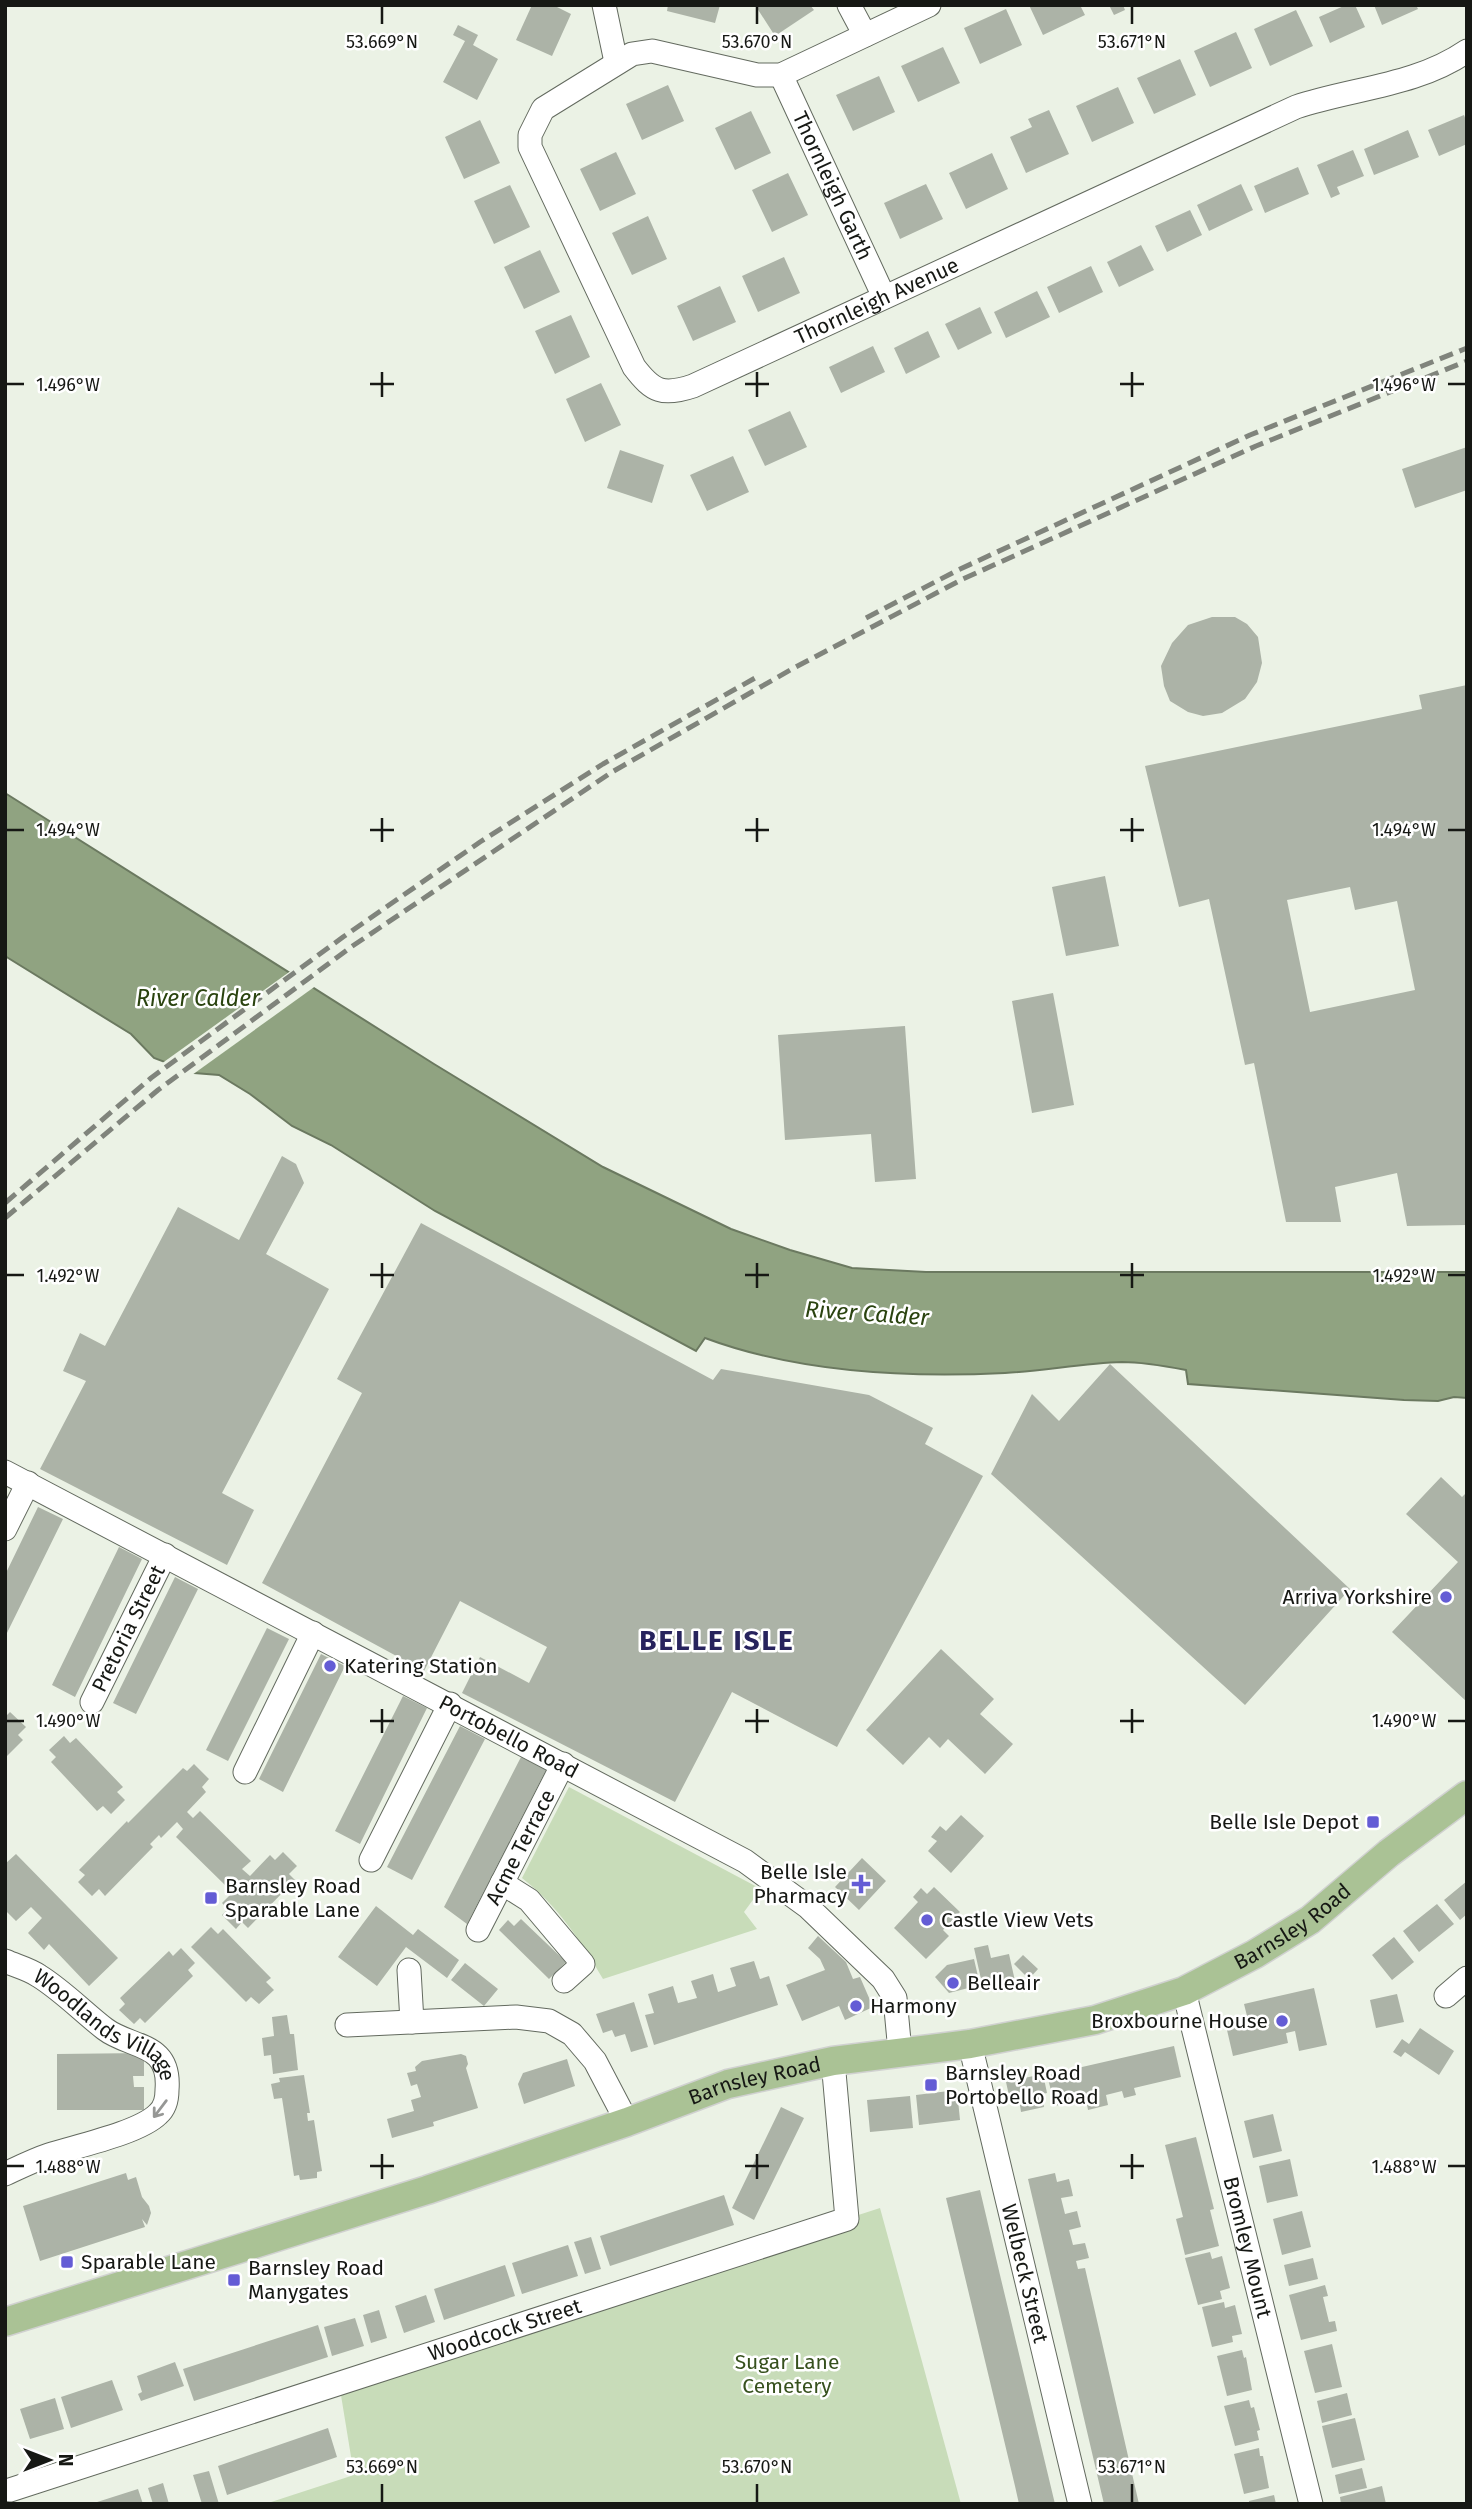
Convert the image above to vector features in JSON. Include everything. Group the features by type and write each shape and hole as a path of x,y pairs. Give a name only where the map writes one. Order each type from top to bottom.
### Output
{"main road":[{"name":"Barnsley Road","path":"5,2322 427,2190 728,2084 833,2061 970,2044 1095,2020 1184,1991 1255,1954 1310,1920 1390,1853 1467,1795"}],"street":[{"path":"604,5 616,62"},
{"path":"849,5 866,34"},
{"name":"Thornleigh Avenue","path":"929,5 781,75 757,75 652,51 632,54 543,109 530,135 530,147 634,367 654,388 666,392 685,388 1296,107 1405,80 1452,61 1467,51"},
{"name":"Thornleigh Garth","path":"781,75 884,297"},
{"name":"Portobello Road","path":"5,1472 745,1861 808,1907 873,1967 890,1989 898,2014 900,2052"},
{"path":"5,1529 27,1483"},
{"name":"Pretoria Street","path":"92,1702 165,1555"},
{"path":"245,1772 313,1633"},
{"path":"371,1860 450,1704"},
{"name":"Acme Terrace","path":"478,1930 563,1764"},
{"path":"502,1883 529,1900 583,1964 564,1981"},
{"name":"Woodlands Village","path":"5,1961 44,1979 108,2032 144,2045 155,2053 163,2064 168,2085 167,2101 160,2113 145,2124 45,2156 5,2174"},
{"path":"409,1970 412,2022"},
{"path":"1446,1996 1467,1978"},
{"name":"Bromley Mount","path":"1184,1991 1311,2504"},
{"path":"347,2025 516,2017 548,2021 572,2034 595,2061 626,2122"},
{"name":"Welbeck Street","path":"970,2044 1080,2504"},
{"name":"Woodcock Street","path":"7,2486 847,2219 833,2061"}],"green space":[{"path":"569,1787 761,1889 744,1912 757,1929 603,1979 567,1924 522,1878"},
{"name":"Sugar Lane Cemetery","path":"880,2208 961,2504 265,2504 354,2475 339,2383"}],"water":[{"name":"River Calder","path":"5,793 434,1064 603,1167 731,1229 852,1268 926,1272 1467,1272 1467,1398 1404,1400 1188,1384 1186,1370 1130,1362 1005,1373 930,1375 815,1366 741,1350 705,1338 696,1351 435,1211 331,1145 292,1126 250,1094 219,1075 194,1073 154,1058 131,1034 5,956"}],"pier":[{"path":"292,970 317,985 192,1075 161,1064"}],"building":[{"path":"532,5 553,5 571,14 552,56 516,40"},
{"path":"668,5 720,5 715,23 667,11"},
{"path":"755,5 810,5 814,10 775,36"},
{"path":"1029,5 1080,5 1085,15 1043,35"},
{"path":"1109,5 1123,5 1125,10 1114,15"},
{"path":"1346,5 1355,5 1365,27 1330,43 1319,17"},
{"path":"1374,5 1416,5 1418,9 1382,25"},
{"path":"1006,9 1022,45 980,64 964,28"},
{"path":"1296,10 1313,46 1270,66 1254,29"},
{"path":"458,25 478,35 473,45 498,59 477,100 443,82 465,41 453,35"},
{"path":"1236,32 1252,68 1210,87 1194,51"},
{"path":"943,47 960,83 918,102 901,66"},
{"path":"1180,59 1196,95 1154,114 1137,78"},
{"path":"879,76 895,112 853,131 836,95"},
{"path":"668,85 684,121 642,140 626,104"},
{"path":"1118,87 1134,123 1092,142 1076,106"},
{"path":"1049,110 1069,154 1026,173 1010,137 1032,127 1028,119"},
{"path":"751,111 771,153 735,170 715,128"},
{"path":"1464,115 1467,123 1467,144 1439,156 1428,130"},
{"path":"480,120 500,163 464,179 445,137"},
{"path":"1408,130 1419,157 1374,175 1364,149"},
{"path":"1353,150 1364,176 1337,187 1340,194 1331,198 1317,165"},
{"path":"616,152 636,194 600,211 580,169"},
{"path":"992,153 1008,189 966,209 949,173"},
{"path":"1298,167 1309,194 1265,213 1254,186"},
{"path":"788,173 808,215 772,232 752,190"},
{"path":"926,184 943,219 900,239 884,203"},
{"path":"1241,184 1253,210 1209,231 1197,205"},
{"path":"510,185 530,227 494,244 474,201"},
{"path":"1190,210 1202,235 1167,252 1155,226"},
{"path":"648,216 667,259 632,275 612,233"},
{"path":"1141,245 1154,270 1119,287 1107,262"},
{"path":"540,250 560,292 524,309 504,267"},
{"path":"784,257 800,293 758,312 742,276"},
{"path":"1091,266 1103,292 1059,313 1047,287"},
{"path":"720,286 736,322 693,341 677,306"},
{"path":"1037,291 1050,317 1006,338 994,312"},
{"path":"980,307 992,333 958,350 945,324"},
{"path":"571,315 590,357 555,374 535,331"},
{"path":"928,331 940,357 906,374 894,348"},
{"path":"873,346 885,372 841,393 829,367"},
{"path":"601,383 621,425 585,442 566,399"},
{"path":"790,411 807,447 765,466 748,430"},
{"path":"1467,447 1467,490 1415,508 1402,469"},
{"path":"620,450 664,465 652,503 607,488"},
{"path":"733,456 749,492 707,511 690,475"},
{"path":"1212,617 1235,617 1247,624 1258,637 1262,663 1257,682 1245,699 1222,713 1203,716 1188,712 1170,701 1161,666 1172,643 1188,625"},
{"path":"1467,685 1467,1225 1407,1226 1397,1173 1335,1187 1341,1222 1286,1222 1254,1063 1245,1065 1209,899 1179,907 1145,766 1422,709 1419,695","holes":["1350,887 1355,910 1397,901 1415,990 1310,1012 1287,900"]},
{"path":"1105,876 1119,946 1066,956 1052,887"},
{"path":"1053,993 1074,1105 1032,1113 1012,1001"},
{"path":"905,1026 916,1179 875,1182 871,1134 785,1140 778,1035"},
{"path":"282,1156 296,1164 304,1183 266,1254 329,1289 222,1493 254,1510 227,1565 40,1469 86,1381 63,1371 80,1333 105,1346 178,1207 239,1240"},
{"path":"421,1223 713,1380 721,1369 869,1395 933,1428 925,1444 983,1476 837,1747 732,1692 675,1802 462,1693 480,1657 529,1683 547,1647 460,1601 424,1671 262,1583 362,1393 337,1379"},
{"path":"1110,1364 1350,1589 1245,1705 991,1474 1032,1394 1059,1421"},
{"name":"Arriva Yorkshire","path":"1441,1477 1462,1497 1467,1492 1467,1702 1392,1632 1458,1562 1406,1514"},
{"path":"38,1507 63,1519 5,1637 5,1575"},
{"path":"119,1547 142,1559 75,1697 52,1685"},
{"path":"175,1577 198,1589 136,1714 113,1703"},
{"path":"267,1628 289,1639 228,1761 206,1750"},
{"path":"941,1649 994,1699 980,1714 1013,1744 985,1774 948,1739 940,1748 929,1737 903,1765 866,1730"},
{"path":"321,1654 345,1666 283,1792 259,1779"},
{"path":"403,1696 427,1708 360,1844 335,1831"},
{"path":"10,1712 26,1727 18,1735 23,1740 5,1758 5,1717"},
{"path":"460,1726 485,1739 412,1880 387,1867"},
{"path":"64,1736 70,1743 76,1738 123,1787 117,1792 125,1800 111,1814 103,1806 97,1811 51,1762 56,1757 49,1750"},
{"path":"521,1757 546,1770 467,1924 444,1907"},
{"path":"194,1764 209,1779 202,1787 206,1792 187,1812 193,1818 200,1811 251,1861 242,1869 250,1876 270,1855 275,1860 283,1852 297,1866 289,1874 295,1880 248,1928 242,1922 236,1929 222,1915 228,1909 222,1903 239,1886 232,1879 226,1886 176,1837 183,1829 177,1822 161,1838 159,1835 150,1844 153,1847 105,1896 99,1889 92,1896 78,1882 85,1875 79,1870 127,1821 128,1823 183,1768 187,1771"},
{"path":"961,1815 984,1836 951,1873 928,1851 937,1841 931,1837 940,1826 946,1831"},
{"path":"16,1854 118,1958 89,1986 49,1944 44,1950 28,1933 42,1918 31,1907 16,1921 5,1910 5,1864"},
{"name":"Belle Isle Pharmacy","path":"862,1858 886,1881 859,1910 835,1887"},
{"path":"1467,1881 1467,1914 1460,1920 1444,1900"},
{"name":"Castle View Vets","path":"934,1887 960,1912 943,1930 949,1936 926,1959 894,1928 918,1902 913,1897 921,1888 927,1894"},
{"path":"1437,1904 1454,1924 1419,1952 1403,1931"},
{"path":"376,1906 413,1935 418,1929 459,1960 447,1978 406,1947 377,1986 338,1957"},
{"path":"521,1919 566,1962 549,1979 499,1930 508,1920 514,1926"},
{"path":"211,1927 218,1934 223,1929 271,1978 266,1982 274,1990 259,2004 251,1997 246,2002 191,1947"},
{"path":"818,1936 846,1962 853,1979 860,1977 873,2007 845,2020 839,2006 802,2021 786,1985 825,1970 820,1959 808,1948"},
{"path":"1394,1937 1414,1962 1392,1980 1372,1955"},
{"path":"988,1945 991,1958 1009,1954 1015,1981 983,1988 974,1948"},
{"path":"181,1948 195,1963 188,1970 193,1976 145,2023 140,2018 134,2024 119,2010 125,2004 120,1998 169,1951 173,1956"},
{"path":"1023,1955 1038,1969 1029,1979 1014,1964"},
{"name":"Belleair","path":"974,1959 980,1985 949,1993 935,1977 947,1965"},
{"path":"754,1961 760,1979 769,1976 778,2005 654,2045 645,2015 654,2013 648,1994 673,1986 678,2003 697,1998 691,1981 713,1974 718,1992 736,1986 730,1968"},
{"path":"465,1963 498,1989 484,2006 451,1980"},
{"name":"Broxbourne House","path":"1314,1988 1327,2045 1299,2051 1295,2031 1286,2033 1288,2043 1233,2056 1227,2030 1239,2027 1238,2023 1248,2020 1244,2004"},
{"path":"1397,1994 1404,2022 1376,2028 1370,2000"},
{"path":"634,2002 648,2047 631,2052 625,2034 615,2037 612,2030 603,2033 596,2014"},
{"path":"287,2015 290,2034 294,2034 298,2070 273,2074 271,2055 264,2056 262,2038 274,2036 272,2017"},
{"path":"1420,2028 1454,2051 1439,2075 1405,2052 1401,2057 1393,2052 1402,2039 1409,2044"},
{"path":"1174,2046 1181,2077 1134,2088 1136,2095 1124,2098 1122,2091 1106,2095 1108,2105 1088,2110 1086,2099 1055,2106 1047,2075"},
{"path":"144,2053 144,2076 133,2076 134,2087 144,2087 144,2110 57,2110 57,2054"},
{"path":"461,2054 466,2056 466,2068 478,2108 433,2122 434,2126 392,2138 387,2119 414,2111 411,2100 421,2097 417,2084 411,2086 407,2073 416,2071 415,2067 422,2061"},
{"path":"567,2059 575,2086 524,2104 518,2084 523,2073"},
{"path":"1043,2074 1047,2093 1042,2094 1044,2107 1021,2112 1019,2099 1010,2100 1006,2082"},
{"path":"304,2075 310,2113 307,2113 308,2121 314,2120 322,2171 317,2172 317,2178 300,2180 299,2175 294,2176 282,2098 274,2099 271,2084 280,2082 279,2078"},
{"path":"957,2090 960,2120 919,2125 916,2095"},
{"path":"910,2096 913,2128 870,2132 867,2100"},
{"path":"781,2107 804,2118 754,2220 732,2208"},
{"path":"1273,2114 1282,2151 1253,2158 1244,2121"},
{"path":"1196,2137 1214,2209 1210,2210 1219,2246 1185,2255 1176,2219 1183,2217 1165,2145"},
{"path":"1290,2159 1298,2196 1267,2203 1259,2166"},
{"path":"126,2173 128,2180 136,2177 142,2197 149,2206 151,2213 147,2225 142,2219 145,2227 40,2261 23,2206"},
{"path":"1055,2173 1057,2182 1069,2179 1073,2196 1061,2198 1065,2214 1077,2211 1081,2227 1069,2230 1073,2245 1085,2243 1089,2258 1076,2261 1078,2269 1085,2268 1139,2504 1104,2504 1028,2179"},
{"path":"980,2190 1055,2504 1019,2504 946,2198"},
{"path":"724,2195 734,2225 610,2266 600,2236"},
{"path":"1302,2211 1311,2247 1282,2255 1273,2219"},
{"path":"591,2237 601,2269 585,2274 574,2242"},
{"path":"568,2245 578,2276 522,2294 512,2263"},
{"path":"1210,2252 1212,2259 1222,2256 1230,2288 1220,2291 1222,2299 1198,2305 1185,2258"},
{"path":"1313,2258 1318,2279 1289,2286 1284,2265"},
{"path":"505,2265 515,2296 444,2320 434,2289"},
{"path":"1325,2285 1328,2296 1323,2297 1329,2322 1335,2321 1337,2331 1301,2340 1289,2295"},
{"path":"426,2295 435,2322 404,2333 395,2306"},
{"path":"1224,2302 1225,2308 1235,2305 1242,2334 1232,2336 1233,2342 1212,2347 1202,2307"},
{"path":"379,2310 387,2338 371,2343 363,2315"},
{"path":"355,2318 364,2346 332,2356 324,2327"},
{"path":"318,2325 328,2357 194,2401 183,2369"},
{"path":"1332,2344 1342,2387 1315,2393 1304,2351"},
{"path":"1242,2350 1244,2358 1246,2357 1252,2390 1227,2396 1217,2356"},
{"path":"175,2362 184,2386 141,2401 138,2394 142,2392 137,2376"},
{"path":"112,2380 123,2410 71,2428 61,2397"},
{"path":"1347,2393 1352,2415 1322,2423 1317,2401"},
{"path":"55,2398 64,2429 30,2439 20,2409"},
{"path":"1249,2400 1251,2408 1254,2407 1260,2430 1257,2431 1259,2440 1235,2446 1224,2406"},
{"path":"1355,2418 1365,2460 1332,2468 1322,2426"},
{"path":"328,2428 337,2457 227,2495 218,2466"},
{"path":"1259,2448 1269,2488 1244,2494 1234,2454"},
{"path":"1362,2468 1367,2488 1339,2494 1335,2475"},
{"path":"209,2471 219,2504 202,2504 193,2475"},
{"path":"163,2483 169,2504 153,2504 148,2488"},
{"path":"1382,2486 1386,2504 1341,2504 1340,2497"},
{"path":"138,2489 143,2504 94,2504 94,2503"},
{"path":"1274,2495 1276,2504 1249,2504 1249,2501"}],"railway":[{"path":"866,618 958,570 1250,435 1467,348"},
{"path":"5,1218 158,1090 351,947 612,772 792,669 963,579 1256,446 1467,361"},
{"path":"5,1203 151,1078 343,937 480,842 603,764 755,678"}],"place":[{"name":"Arriva Yorkshire","path":"1446,1597"},
{"name":"Katering Station","path":"330,1666"},
{"name":"Belle Isle Depot","path":"1373,1822"},
{"name":"Belle Isle Pharmacy","path":"861,1884"},
{"name":"Barnsley Road Sparable Lane","path":"211,1898"},
{"name":"Castle View Vets","path":"927,1920"},
{"name":"Belleair","path":"953,1983"},
{"name":"Harmony","path":"856,2006"},
{"name":"Broxbourne House","path":"1282,2021"},
{"name":"Barnsley Road Portobello Road","path":"931,2085"},
{"name":"Sparable Lane","path":"67,2262"},
{"name":"Barnsley Road Manygates","path":"234,2280"}],"district":[{"name":"BELLE ISLE","path":"717,1640"}]}
